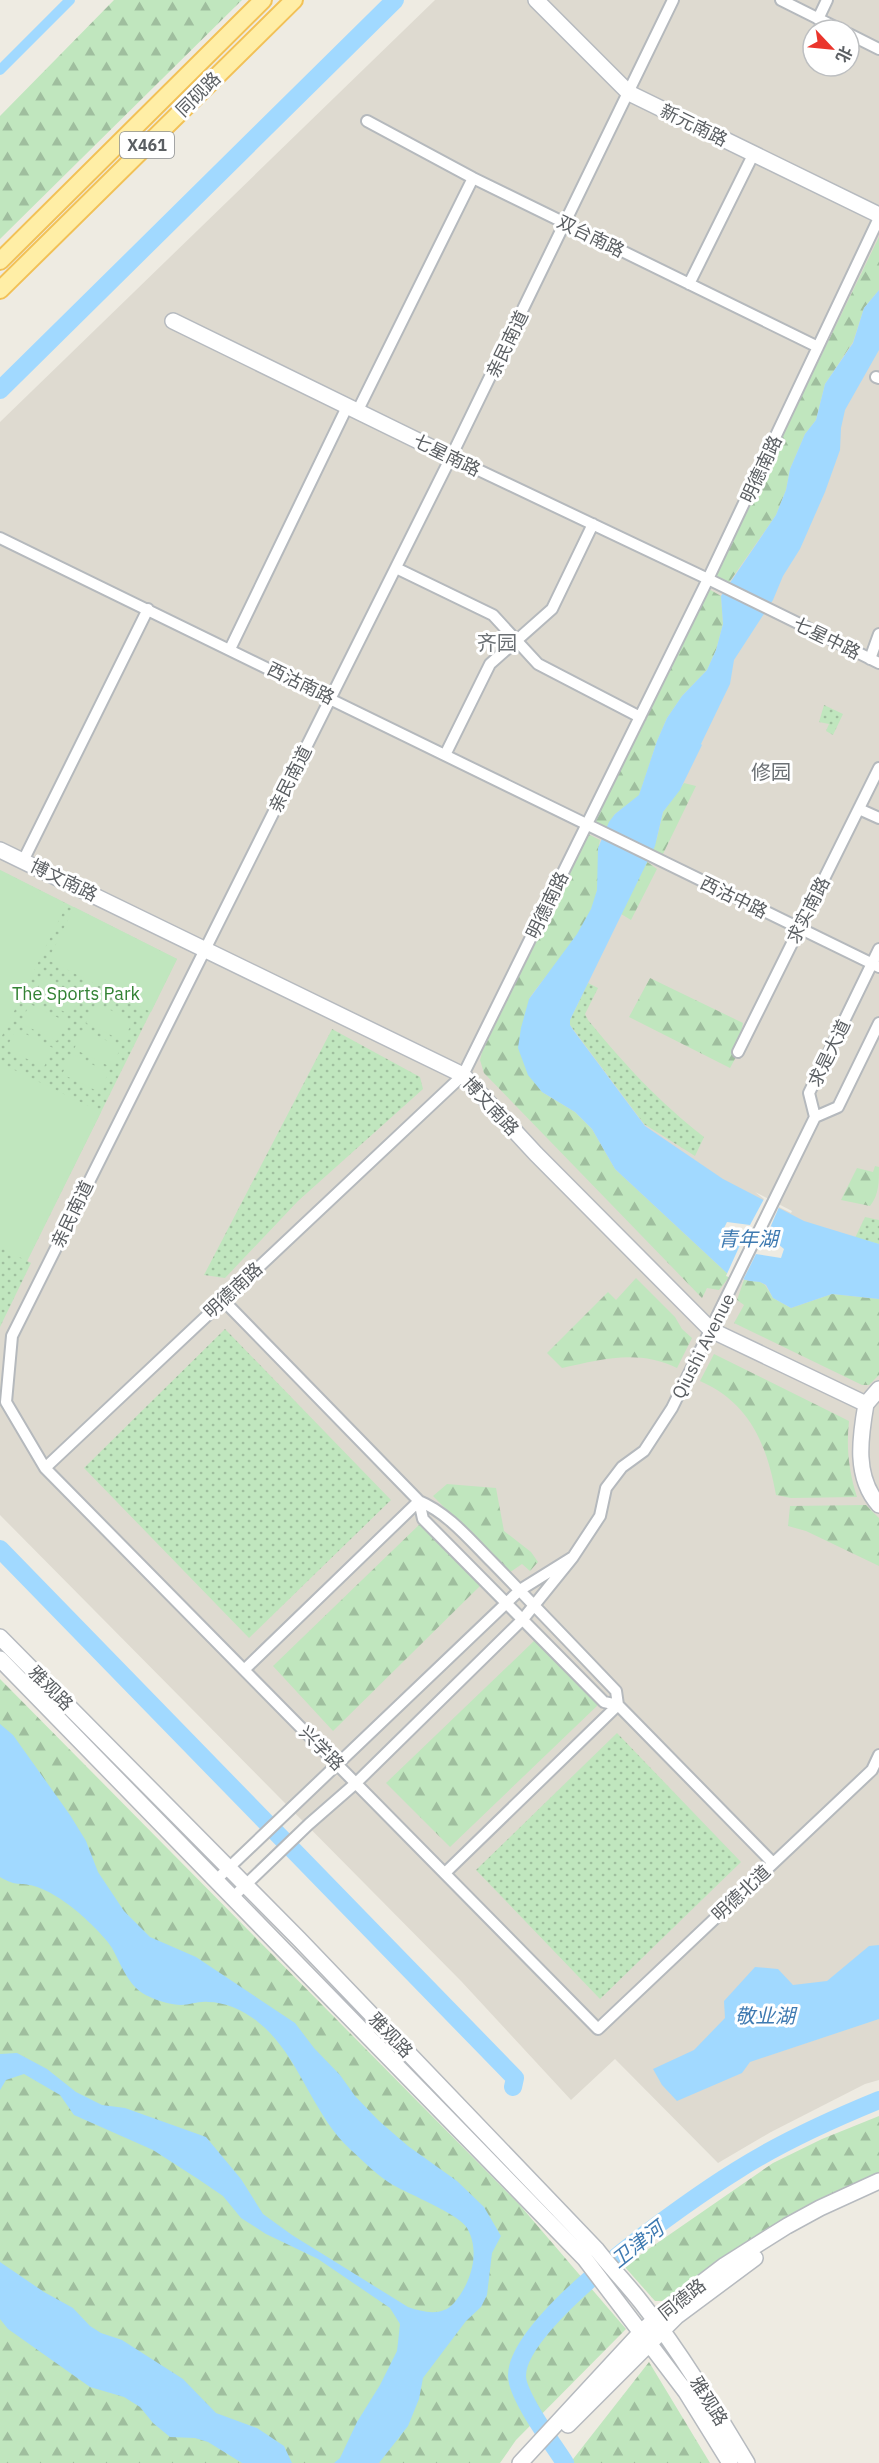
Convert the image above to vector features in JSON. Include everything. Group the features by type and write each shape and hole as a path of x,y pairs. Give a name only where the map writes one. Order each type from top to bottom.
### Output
{"main road":[{"name":"同砚路","path":"0,261 263,0"},
{"name":"同砚路","path":"0,290 294,0"},
{"name":"新元南路","path":"536,0 631,88 753,154 879,216"},
{"name":"新元南路","path":"550,0 631,88 879,207"},
{"name":"七星南路","path":"173,321 452,457"},
{"name":"博文南路","path":"0,850 463,1075 536,1154 711,1330 866,1404"},
{"path":"879,1389 866,1404 860,1439 861,1469 872,1497 879,1505"},
{"name":"雅观路","path":"0,1637 245,1885 591,2254 608,2288 686,2392 730,2463"},
{"name":"雅观路","path":"0,1659 216,1880 591,2254 615,2272 658,2326 704,2391 747,2463"},
{"name":"同德路","path":"526,2461 646,2336 725,2265 820,2208 879,2181"},
{"name":"同德路","path":"658,2326 685,2310 746,2263 826,2216 879,2191"}],"street":[{"name":"亲民南道","path":"45,1468 6,1402 12,1336 452,457 673,0"},
{"path":"781,0 818,18 827,0"},
{"path":"861,40 879,49"},
{"name":"双台南路","path":"367,121 473,178 818,347"},
{"path":"689,284 753,154"},
{"path":"230,649 473,178"},
{"name":"明德南路","path":"45,1468 463,1075 708,579 879,216"},
{"name":"七星南路","path":"452,457 722,586"},
{"path":"445,755 490,664 552,609 593,524"},
{"name":"西沽南路","path":"0,538 600,831"},
{"path":"396,568 493,615 538,664 640,717"},
{"name":"七星中路","path":"722,586 875,661"},
{"path":"23,861 148,609"},
{"path":"875,661 879,634"},
{"name":"求实南路","path":"738,1052 879,768"},
{"path":"859,808 879,818"},
{"name":"西沽中路","path":"600,831 875,965"},
{"name":"求是大道","path":"879,949 875,965 809,1093 814,1117 838,1107 879,1023"},
{"name":"Qiushi Avenue","path":"232,1896 356,1783 523,1619 573,1557 600,1516 606,1488 622,1467 644,1451 672,1408 814,1117"},
{"path":"223,1300 419,1501 434,1507 455,1525 520,1590 616,1691 618,1705"},
{"name":"兴学路","path":"45,1468 598,2029"},
{"path":"419,1501 423,1519 604,1702 618,1705 773,1863"},
{"path":"244,1670 419,1501"},
{"path":"216,1880 520,1590 573,1557"},
{"path":"445,1873 618,1705"},
{"name":"明德北道","path":"598,2029 872,1770 879,1755"}],"shaded area":[{"path":"435,0 879,0 879,2080 865,2084 771,2132 718,2163 615,2059 571,2100 461,1981 0,1515 0,422"}],"green space":[{"path":"114,0 242,0 0,239 0,116"},
{"path":"879,237 879,290 864,308 853,342 825,384 816,420 805,434 790,469 786,490 776,515 728,584 718,578 716,572"},
{"path":"707,588 721,596 723,624 716,650 707,670 682,696 667,718 639,796 615,814 605,830 592,824"},
{"path":"824,705 843,714 833,735 826,731 829,724 819,722"},
{"path":"684,783 696,786 662,856 652,850 663,812"},
{"path":"588,834 600,840 598,884 593,904 587,919 569,947 529,999 542,1092 575,1112 592,1129 615,1169 730,1276 719,1290 707,1288 702,1298 484,1073 480,1060"},
{"path":"646,861 657,869 631,920 621,914"},
{"name":"The Sports Park","path":"0,870 177,959 27,1261 31,1263 0,1327"},
{"path":"0,870 67,904 0,1040"},
{"path":"74,907 177,959 151,1012 48,960"},
{"path":"43,977 80,996 71,1015 34,997"},
{"path":"650,978 743,1023 736,1057 730,1068 629,1017"},
{"path":"588,983 598,988 585,1014 588,1020 643,1082 704,1137 695,1156 644,1124 570,1025 570,1020"},
{"path":"96,1003 133,1021 123,1041 86,1023"},
{"path":"30,1004 67,1022 57,1041 20,1023"},
{"path":"16,1029 53,1048 44,1067 6,1049"},
{"path":"84,1029 121,1048 111,1067 74,1049"},
{"path":"332,1029 420,1077 423,1089 298,1201 225,1278 204,1275"},
{"path":"72,1054 109,1073 99,1092 62,1074"},
{"path":"0,1063 101,1112 27,1261 0,1247"},
{"path":"875,1166 879,1167 879,1183 870,1206 841,1200 857,1168 873,1172"},
{"path":"865,1217 879,1220 879,1244 855,1238"},
{"path":"636,1278 675,1317 682,1329 692,1338 677,1368 663,1362 634,1357 606,1359 562,1368 547,1353 608,1292 616,1300"},
{"path":"744,1280 760,1282 765,1285 773,1298 791,1308 832,1294 879,1299 879,1375 869,1385 862,1385 734,1323 744,1305 737,1300"},
{"path":"225,1329 391,1500 249,1638 84,1468"},
{"path":"714,1354 849,1421 849,1460 857,1497 791,1498 776,1495 761,1443 744,1414 732,1401 700,1381"},
{"path":"447,1484 496,1488 504,1531 531,1552 538,1562 530,1571 522,1564 509,1573 433,1496"},
{"path":"866,1505 879,1518 879,1566 806,1531 788,1526 790,1506"},
{"path":"421,1523 481,1585 333,1731 273,1666"},
{"path":"535,1640 598,1705 450,1847 386,1783"},
{"path":"0,1679 518,2203 626,2329 516,2440 500,2463 0,2463"},
{"path":"617,1733 741,1862 600,1999 476,1870"},
{"path":"879,2116 879,2176 843,2189 751,2240 664,2301 655,2301 624,2266 773,2163 822,2139"},
{"path":"649,2362 710,2463 570,2463"}],"water":[{"name":"青年湖","path":"879,290 879,350 845,410 840,450 825,492 800,549 783,576 773,600 734,660 730,684 680,790 663,812 655,846 570,1020 574,1031 645,1126 723,1179 804,1221 879,1244 879,1299 832,1294 791,1308 773,1298 766,1285 730,1276 615,1169 592,1129 575,1112 542,1092 528,1075 518,1048 529,999 577,934 591,909 597,890 598,848 609,822 615,814 639,795 667,718 682,696 707,670 716,650 723,624 721,596 776,515 786,490 790,469 805,434 816,420 825,384 853,343 864,308"},
{"path":"0,1724 13,1735 70,1815 86,1841 98,1872 124,1911 150,1937 196,1957 295,2023 355,2096 379,2121 408,2146 457,2181 484,2207 501,2236 492,2253 487,2295 481,2307 466,2321 423,2378 419,2399 408,2426 379,2463 334,2463 340,2458 357,2422 380,2385 397,2351 400,2324 390,2308 318,2259 266,2234 241,2218 223,2196 153,2150 74,2115 60,2095 24,2074 6,2080 0,2090 0,2054 17,2053 47,2069 76,2092 102,2105 125,2108 206,2137 241,2179 263,2214 292,2235 408,2307 426,2312 438,2312 449,2307 460,2295 469,2277 474,2257 467,2228 445,2211 387,2181 351,2150 326,2120 284,2051 272,2035 253,2018 234,2008 214,2002 173,2004 143,1993 131,1983 108,1942 79,1913 42,1889 14,1883 0,1877"},
{"name":"敬业湖","path":"879,1945 879,2019 750,2062 742,2073 677,2101 662,2085 653,2069 694,2050 725,2018 724,2001 755,1967 778,1969 793,1985 827,1981 869,1946"},
{"path":"0,2262 44,2292 73,2308 90,2326 101,2333 122,2340 183,2379 216,2413 257,2428 284,2446 292,2463 242,2463 208,2442 195,2438 170,2437 153,2423 140,2407 124,2397 90,2387 8,2329 0,2319"}],"pier":[{"path":"755,1192 792,1211 791,1213 779,1207 767,1235 784,1249 781,1258 756,1254 742,1282 726,1276 740,1245 723,1230 727,1222 750,1225 764,1199"}],"waterway":[{"path":"0,70 70,0"},
{"path":"0,390 395,0"},
{"path":"0,1549 515,2078 513,2087"},
{"name":"卫津河","path":"565,2463 529,2407 517,2376 524,2352 544,2324 608,2263 713,2186 788,2141 879,2100"}],"district":[{"name":"齐园","path":"497,642"},
{"name":"修园","path":"771,771"}]}
